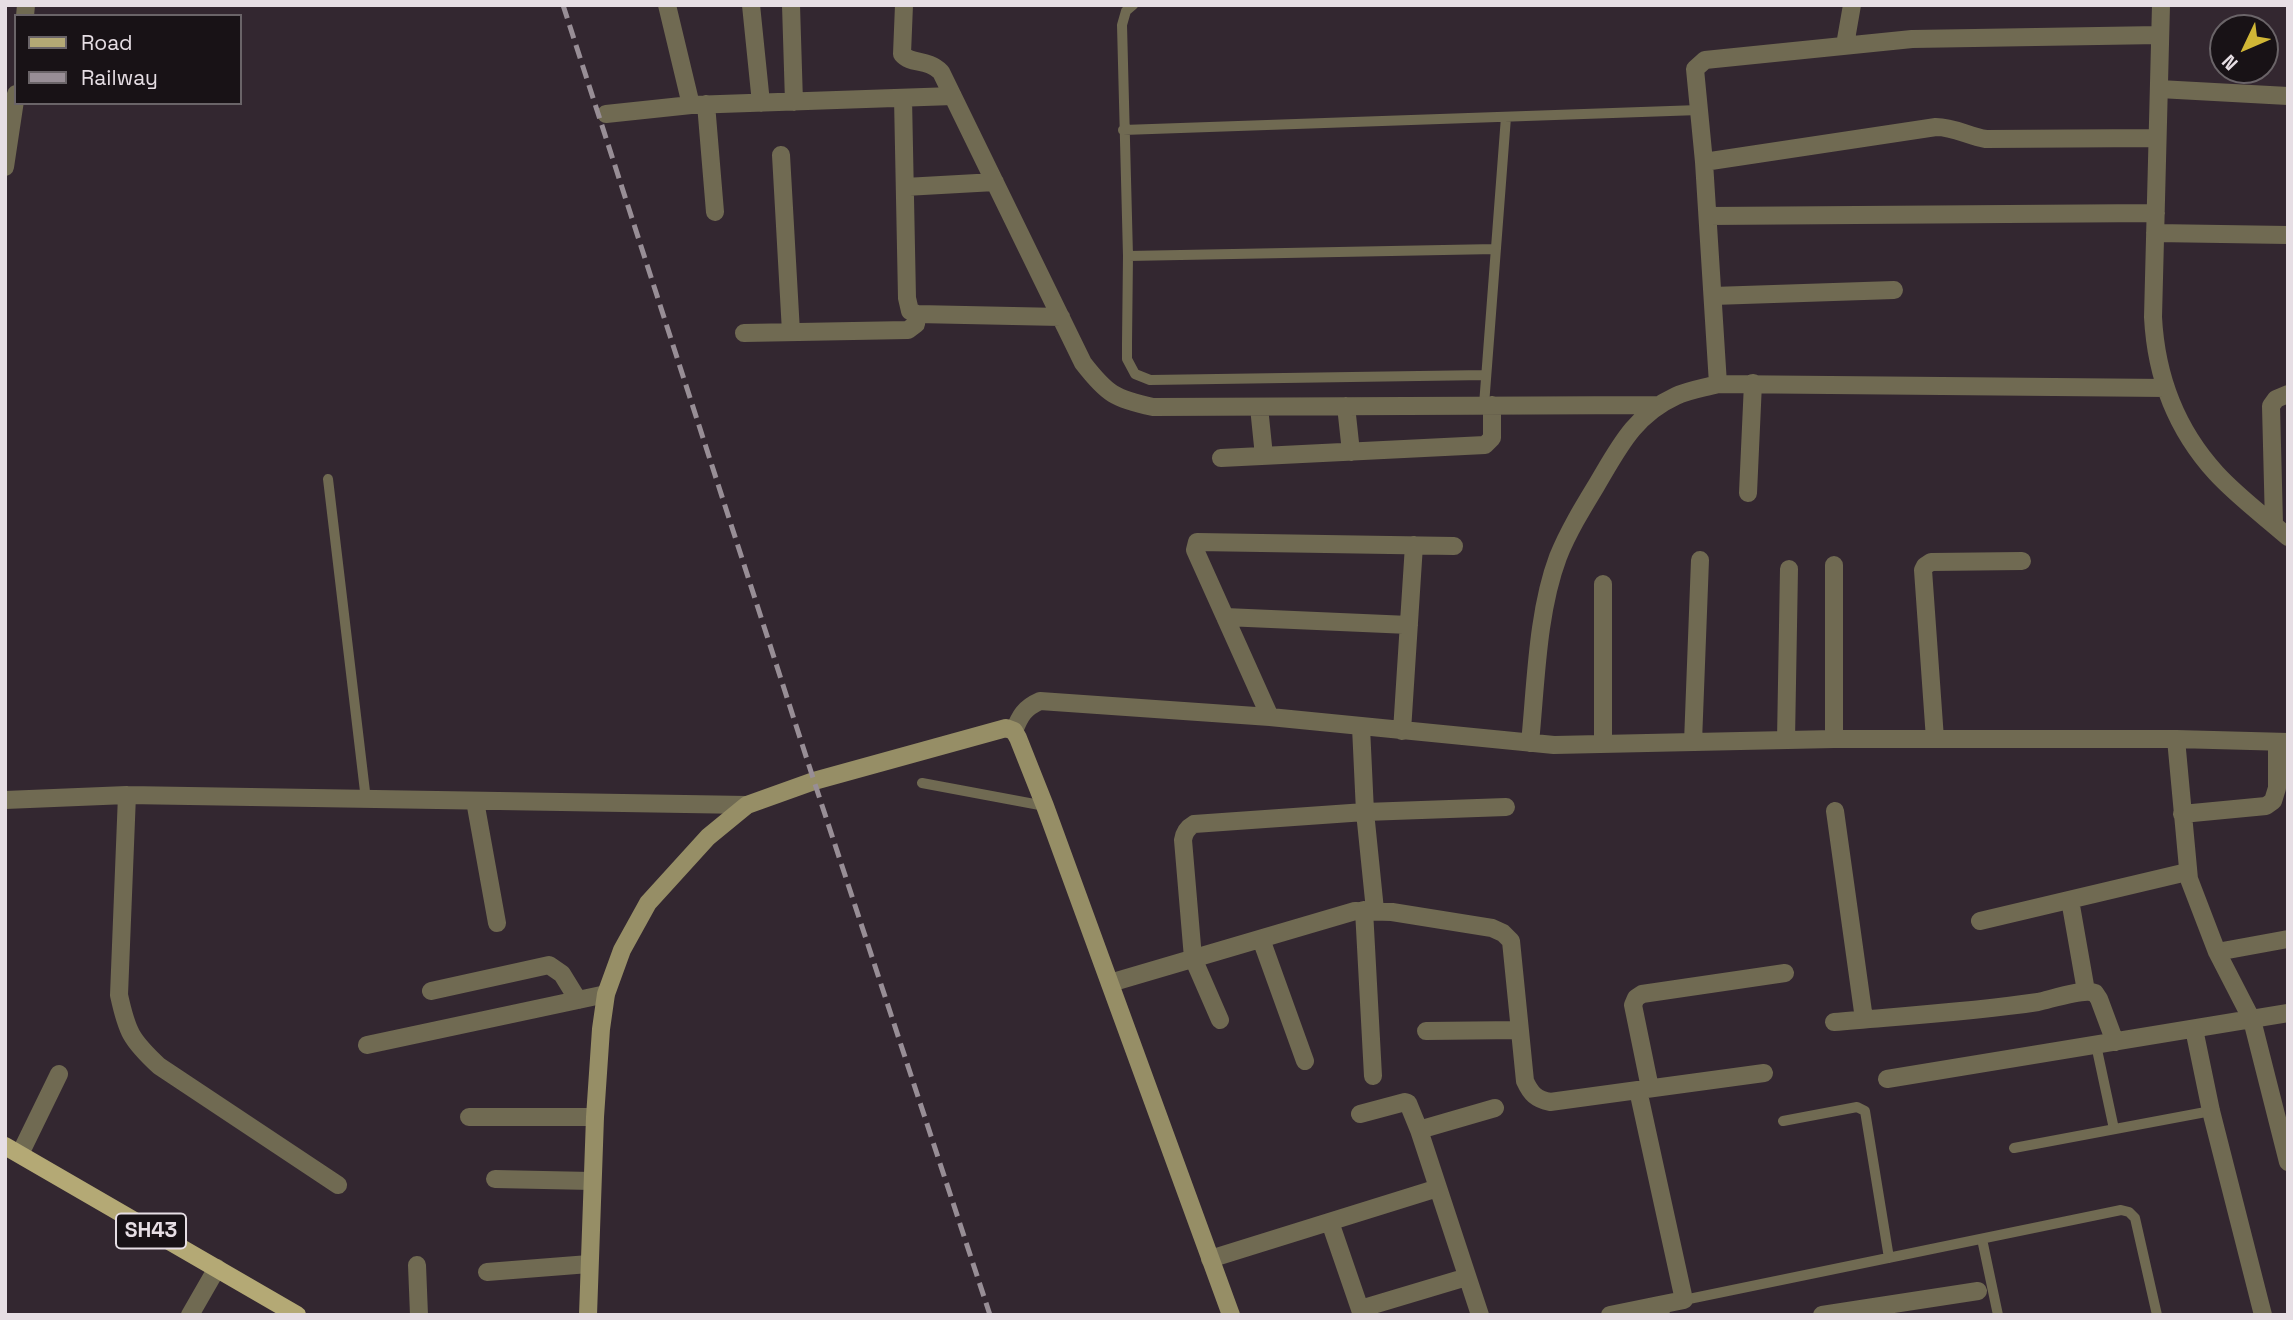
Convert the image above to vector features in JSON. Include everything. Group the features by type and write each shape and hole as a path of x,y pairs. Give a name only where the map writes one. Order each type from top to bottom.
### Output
{"main road":[{"path":"588,1315 595,1117 606,994 622,950 648,903 708,837 747,805 814,781 1006,728 1014,731 1045,806 1231,1315"},
{"name":"SH43","path":"13,1150 291,1313"}],"street":[{"path":"667,5 698,105 715,212"},
{"path":"751,5 761,103"},
{"path":"791,5 794,102"},
{"path":"904,5 902,54 909,60 934,65 941,72 1083,363 1101,387 1123,401 1153,407 1660,405"},
{"path":"1844,45 1852,5"},
{"path":"2161,5 2155,349 2180,425 2197,451 2217,474 2288,537"},
{"path":"1717,384 1704,162 1695,69 1705,60 1912,38 2160,36"},
{"path":"2159,89 2288,96"},
{"path":"606,114 698,105 953,96"},
{"path":"903,98 906,298 910,312 1061,317"},
{"path":"5,167 14,105"},
{"path":"1704,162 1936,127 1948,127 1986,139 2157,138"},
{"path":"781,155 791,332"},
{"path":"905,187 995,183"},
{"path":"1707,216 2156,214"},
{"path":"2155,233 2288,235"},
{"path":"1713,296 1894,290"},
{"path":"744,333 908,330 916,324 917,314"},
{"path":"1748,493 1753,383"},
{"path":"1530,743 1544,609 1558,558 1568,533 1626,435 1660,405 1678,395 1717,384 2166,388"},
{"path":"2273,524 2270,406 2276,399 2288,394"},
{"path":"1221,458 1485,445 1492,438 1488,405"},
{"path":"1346,406 1351,452"},
{"path":"1259,407 1264,456"},
{"path":"1270,717 1195,550 1197,542 1454,546"},
{"path":"1402,731 1414,545"},
{"path":"1693,742 1699,560"},
{"path":"1935,739 1923,570 1931,562 2022,561"},
{"path":"1834,565 1834,739"},
{"path":"1786,740 1789,569"},
{"path":"1603,584 1603,744"},
{"path":"1225,617 1409,625"},
{"path":"1014,731 1021,714 1029,706 1040,702 1270,717 1530,743 1834,739 2176,739 2282,742 2273,801 2266,806 2182,814"},
{"path":"1361,727 1370,910 1373,1076"},
{"path":"2176,739 2187,872 2217,952 2252,1020 2281,1105 2288,1162"},
{"path":"127,795 119,995 125,1024 135,1043 159,1066 338,1185"},
{"path":"5,800 127,795 747,805"},
{"path":"475,801 497,923"},
{"path":"1220,1020 1193,958 1183,841 1190,826 1239,819 1506,807"},
{"path":"1835,811 1864,1019"},
{"path":"1980,921 2187,872"},
{"path":"2070,900 2086,991"},
{"path":"1110,983 1355,911 1370,910 1492,928 1511,941 1525,1081 1531,1093 1538,1099 1550,1102 1764,1073"},
{"path":"1261,939 1304,1061"},
{"path":"2217,952 2288,939"},
{"path":"431,991 549,965 562,974 578,1000"},
{"path":"1610,1315 1660,1310 1684,1300 1644,1089 1633,1005 1636,998 1642,994 1785,973"},
{"path":"1834,1022 2038,1002 2086,991 2095,993 2099,999 2115,1042"},
{"path":"367,1045 606,994"},
{"path":"1887,1079 2288,1013"},
{"path":"2194,1029 2211,1111 2263,1315"},
{"path":"1426,1031 1520,1030"},
{"path":"13,1150 59,1074"},
{"path":"1360,1114 1405,1102 1410,1107 1480,1315"},
{"path":"1419,1130 1495,1108"},
{"path":"469,1117 595,1117"},
{"path":"495,1179 592,1181"},
{"path":"1210,1259 1438,1188"},
{"path":"1329,1222 1361,1312 1467,1277"},
{"path":"487,1272 589,1264"},
{"path":"417,1265 419,1315"},
{"path":"190,1315 216,1268"},
{"path":"1833,1314 1978,1291"}],"lane":[{"path":"1132,5 1126,10 1122,25 1128,256 1127,359 1135,374 1150,380 1486,375"},
{"path":"1123,130 1699,110"},
{"path":"1488,405 1486,375 1506,117"},
{"path":"1128,256 1496,249"},
{"path":"328,480 366,800"},
{"path":"922,783 1045,806"},
{"path":"2096,1045 2114,1129"},
{"path":"1783,1121 1857,1107 1864,1111 1889,1258"},
{"path":"2014,1148 2211,1111"},
{"path":"1684,1300 2121,1210 2135,1217 2157,1315"},
{"path":"1982,1238 1998,1315"}],"railway":[{"path":"563,5 990,1315"}]}
